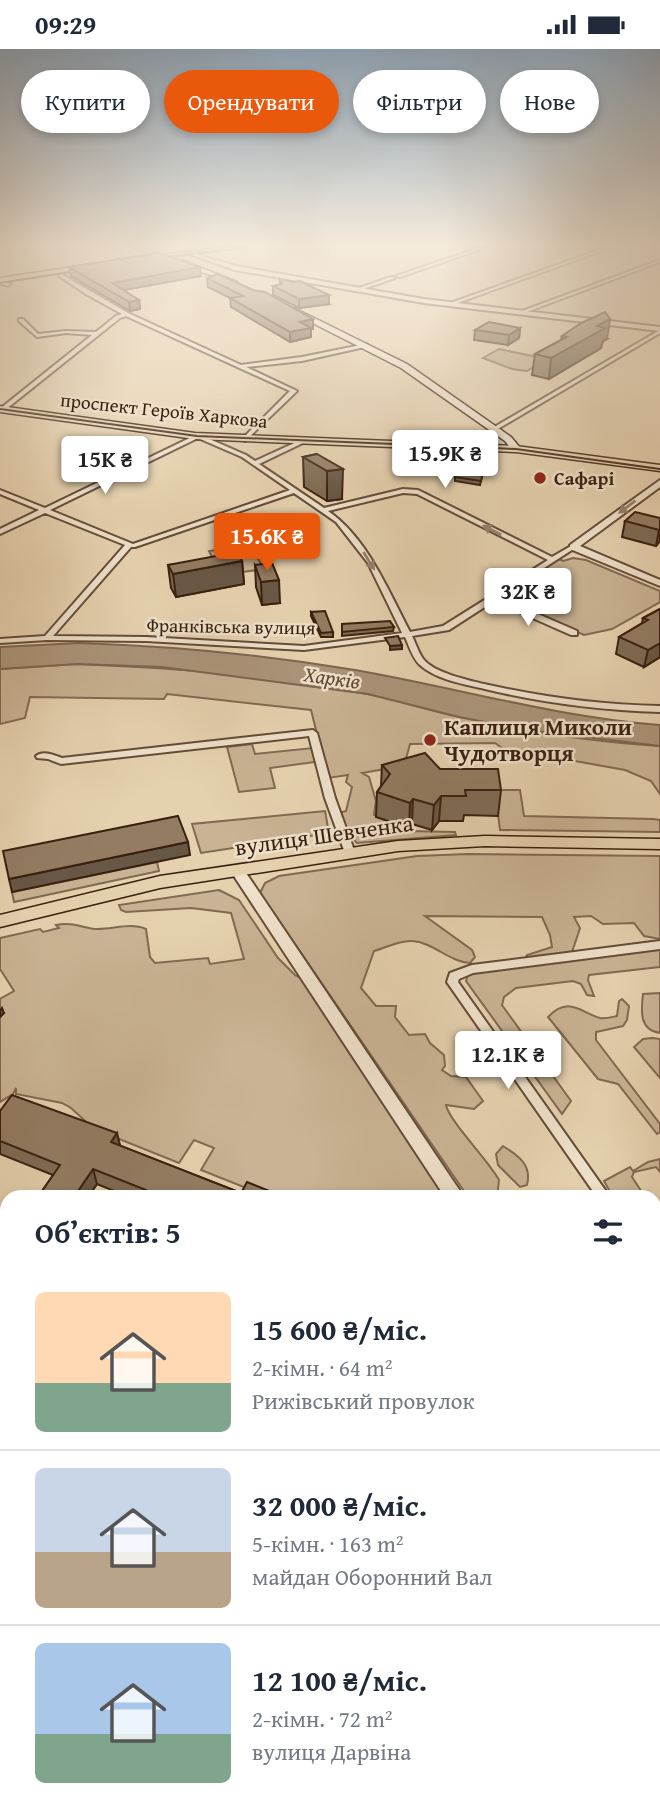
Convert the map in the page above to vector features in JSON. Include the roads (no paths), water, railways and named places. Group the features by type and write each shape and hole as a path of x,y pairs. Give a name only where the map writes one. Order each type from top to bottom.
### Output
{"main road":[{"path":"334,329 404,366 508,439 516,449"},
{"name":"проспект Героїв Харкова","path":"3,409 198,436 516,449 660,468"},
{"name":"вулиця Шевченка","path":"0,921 160,882 350,853 463,842 660,844"}],"street":[{"path":"31,329 37,336 61,332 98,334"},
{"path":"3,409 103,329"},
{"path":"160,329 294,391 245,439"},
{"path":"494,429 660,330"},
{"path":"242,366 302,359 366,345"},
{"path":"0,532 198,436 236,452 324,510 351,535 371,563 421,662 435,673 564,704 660,709"},
{"path":"254,464 303,441"},
{"path":"573,547 660,483"},
{"path":"0,492 129,545 139,546 294,491"},
{"path":"324,510 413,491 553,561"},
{"path":"47,638 129,545"},
{"path":"573,547 660,583"},
{"name":"Франківська вулиця","path":"0,641 47,638 304,648 446,628 573,547"},
{"path":"494,598 573,632"},
{"path":"40,756 49,755 61,761 313,733 330,798 350,853"},
{"path":"237,870 450,1190"},
{"path":"599,1190 452,982 454,976 472,969 660,945"}],"water":[{"name":"Харків","path":"79,643 218,652 355,670 583,716 660,725 660,746 527,730 459,717 368,694 162,667 77,664 0,669 0,647"}],"tram line":[{"path":"0,409 197,436 516,449 660,469"}],"place":[{"name":"Сафарі","path":"540,478"},
{"name":"Каплиця Миколи Чудотворця","path":"430,740"}]}
